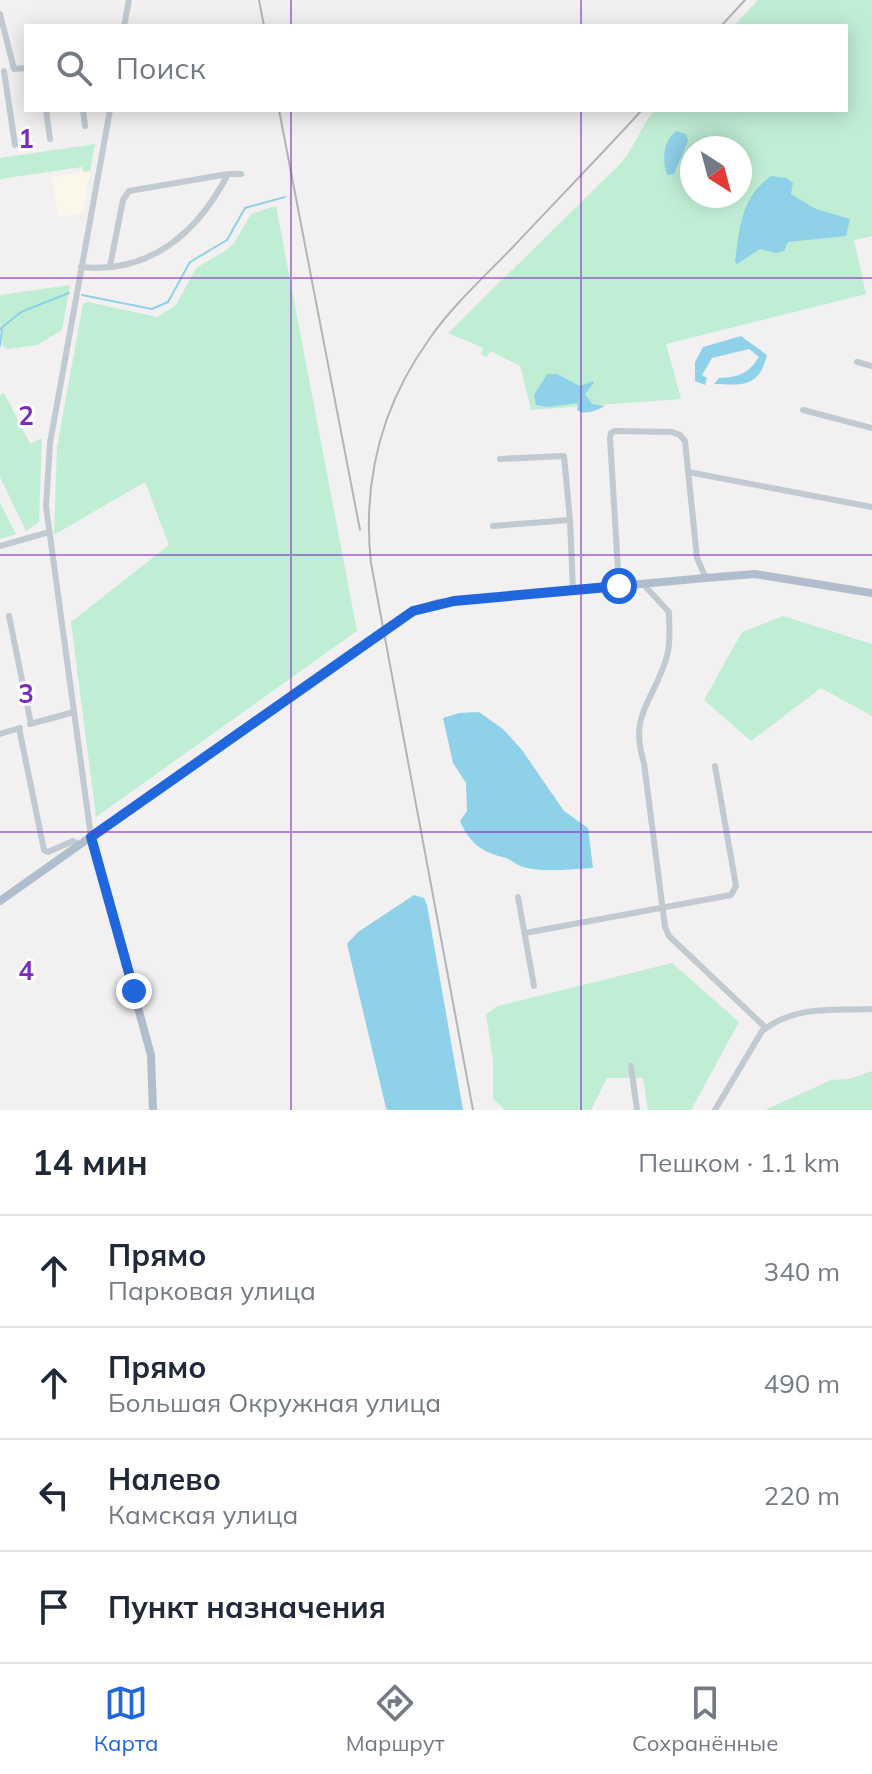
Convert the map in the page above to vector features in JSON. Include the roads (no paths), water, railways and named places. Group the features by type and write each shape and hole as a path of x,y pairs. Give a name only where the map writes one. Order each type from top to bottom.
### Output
{"main road":[{"path":"0,901 413,611 438,603 755,574 872,593"},
{"path":"91,837 151,1055 153,1110"}],"street":[{"path":"124,24 129,0"},
{"path":"0,14 14,69"},
{"path":"15,145 2,71 24,68"},
{"path":"46,112 50,139"},
{"path":"83,112 85,126"},
{"path":"91,837 46,506 50,443 110,112"},
{"path":"81,267 141,260 161,251 196,224 213,203 228,174"},
{"path":"110,266 123,200 129,191 241,174"},
{"path":"857,362 872,366"},
{"path":"803,410 872,428"},
{"path":"619,586 611,433 615,431 672,432 685,441 697,558 706,578"},
{"path":"500,459 564,456 573,590"},
{"path":"688,472 872,507"},
{"path":"493,526 570,520"},
{"path":"0,546 49,532"},
{"path":"643,584 669,612 667,656 638,726 665,927 669,936 766,1028"},
{"path":"9,616 31,724"},
{"path":"0,734 74,712"},
{"path":"19,728 44,850 48,852 73,841 79,845"},
{"path":"525,933 731,895 736,886 715,766"},
{"path":"518,897 534,986"},
{"path":"715,1110 766,1028 799,1011 872,1009"},
{"path":"631,1066 637,1110"}],"water":[{"path":"677,131 687,136 680,136 680,160 674,174 667,175 665,150"},
{"path":"771,176 786,178 793,183 791,194 816,209 850,219 846,236 788,242 784,251 776,253 760,249 737,264 743,214 745,208 752,208 752,196"},
{"path":"741,336 767,355 764,366 754,379 741,384 714,384 719,378 738,375 751,367 759,357 749,349 712,358 702,375 707,378 705,385 695,381 695,362 703,347"},
{"path":"547,374 557,374 580,386 593,381 585,394 592,404 605,406 584,412 577,410 578,403 548,407 536,405 534,395"},
{"path":"479,712 503,729 522,750 564,811 588,828 593,868 549,870 523,867 484,850 468,836 460,821 467,811 466,783 453,763 443,718"},
{"path":"414,895 424,898 427,905 463,1110 386,1108 347,944 358,932"}],"waterway":[{"path":"82,295 152,309 168,302 190,262 227,240 245,208 285,197"},
{"path":"0,329 21,312 69,293"},
{"path":"0,346 2,328"}],"railway":[{"path":"259,0 264,24"},
{"path":"723,24 745,0"},
{"path":"279,112 360,530"},
{"path":"473,1110 371,563 369,532 373,473 387,417 399,390 439,326 640,112"}]}
